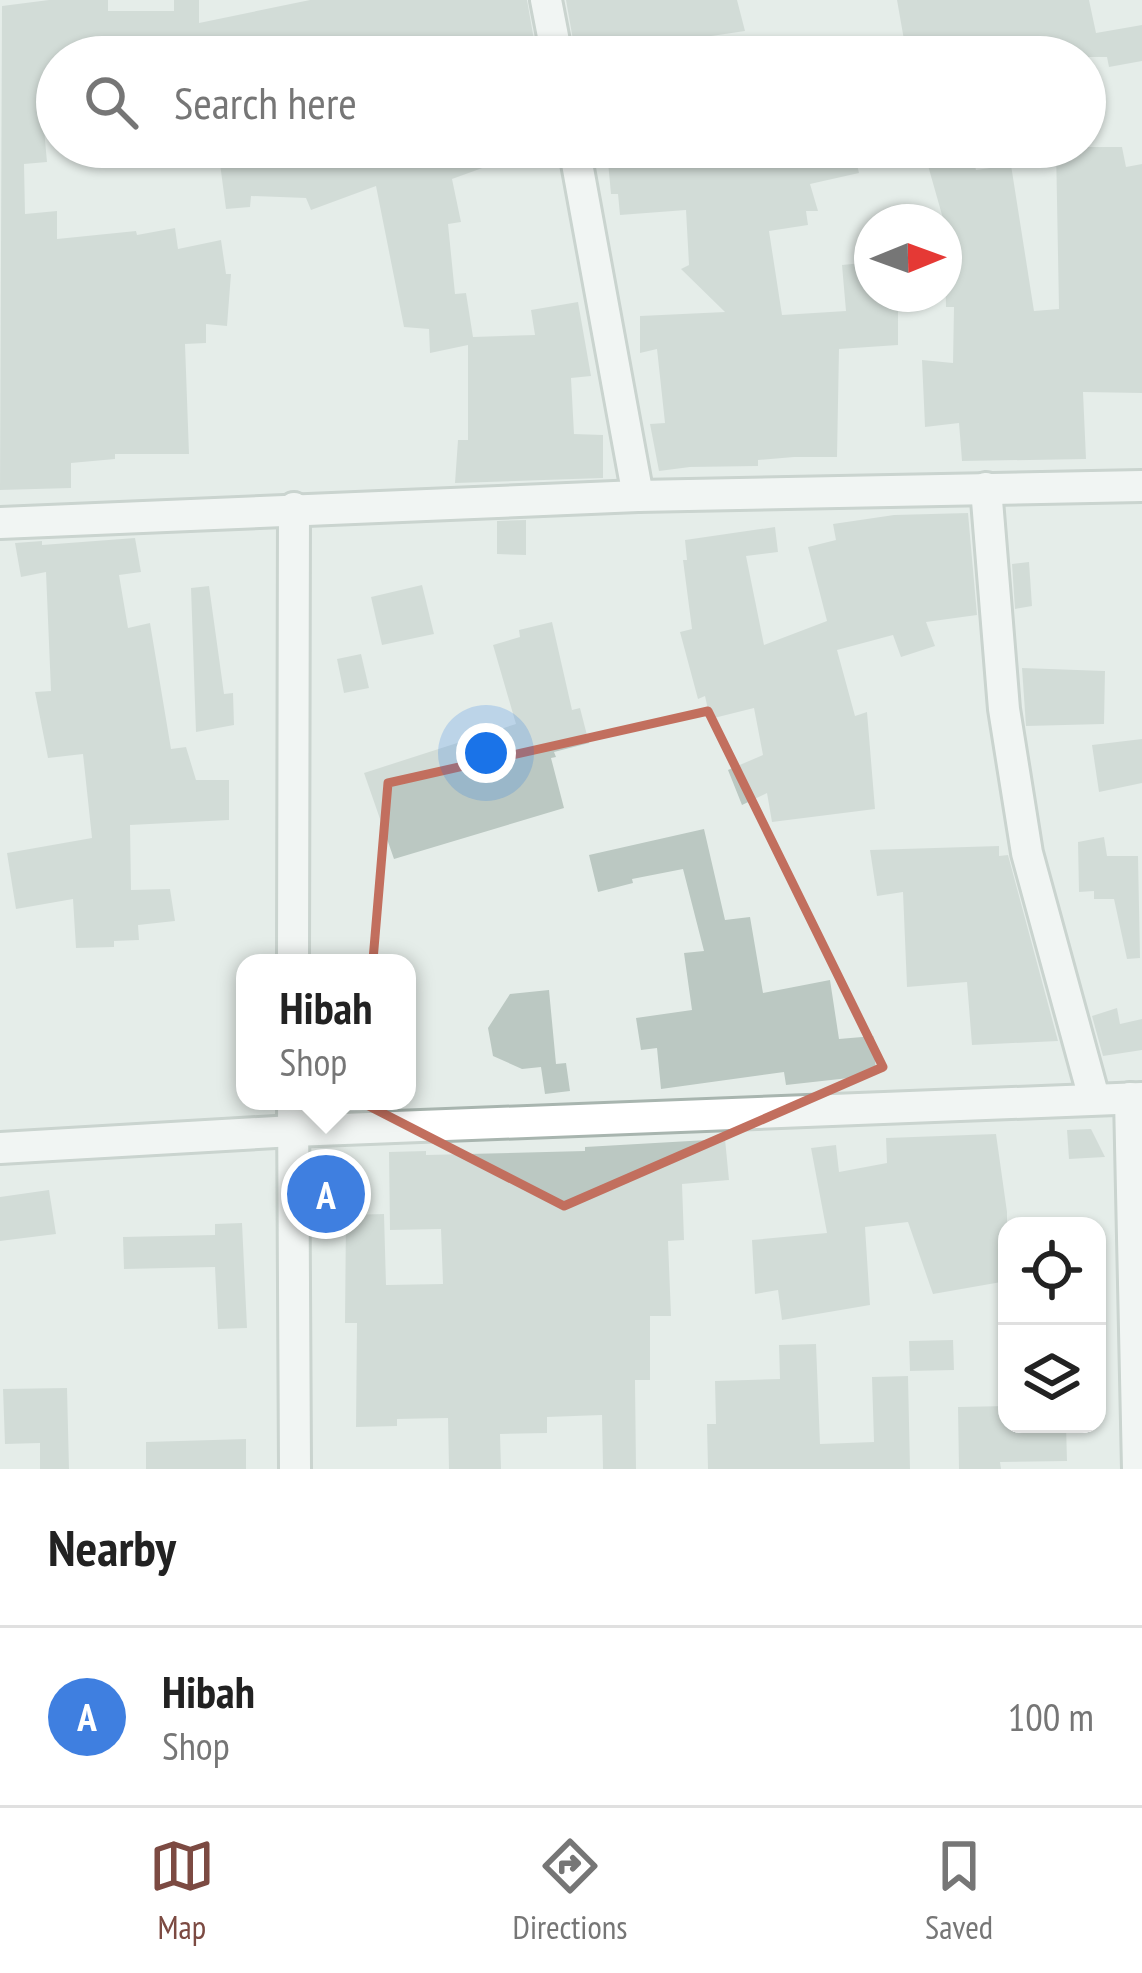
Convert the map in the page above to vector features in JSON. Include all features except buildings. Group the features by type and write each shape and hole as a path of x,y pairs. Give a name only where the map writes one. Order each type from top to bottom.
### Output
{"street":[{"path":"546,0 553,36"},
{"path":"578,168 638,496"},
{"path":"0,523 638,496 1142,486"},
{"path":"986,488 1004,709 1027,853 1094,1098"},
{"path":"293,954 294,508"},
{"path":"0,1148 293,1116 1136,1098 1138,1469"},
{"path":"293,1116 295,1469"}],"highlighted area":[{"path":"708,711 883,1067 564,1206 361,1102 388,783"}],"place":[{"name":"Hibah","path":"326,1194"}]}
